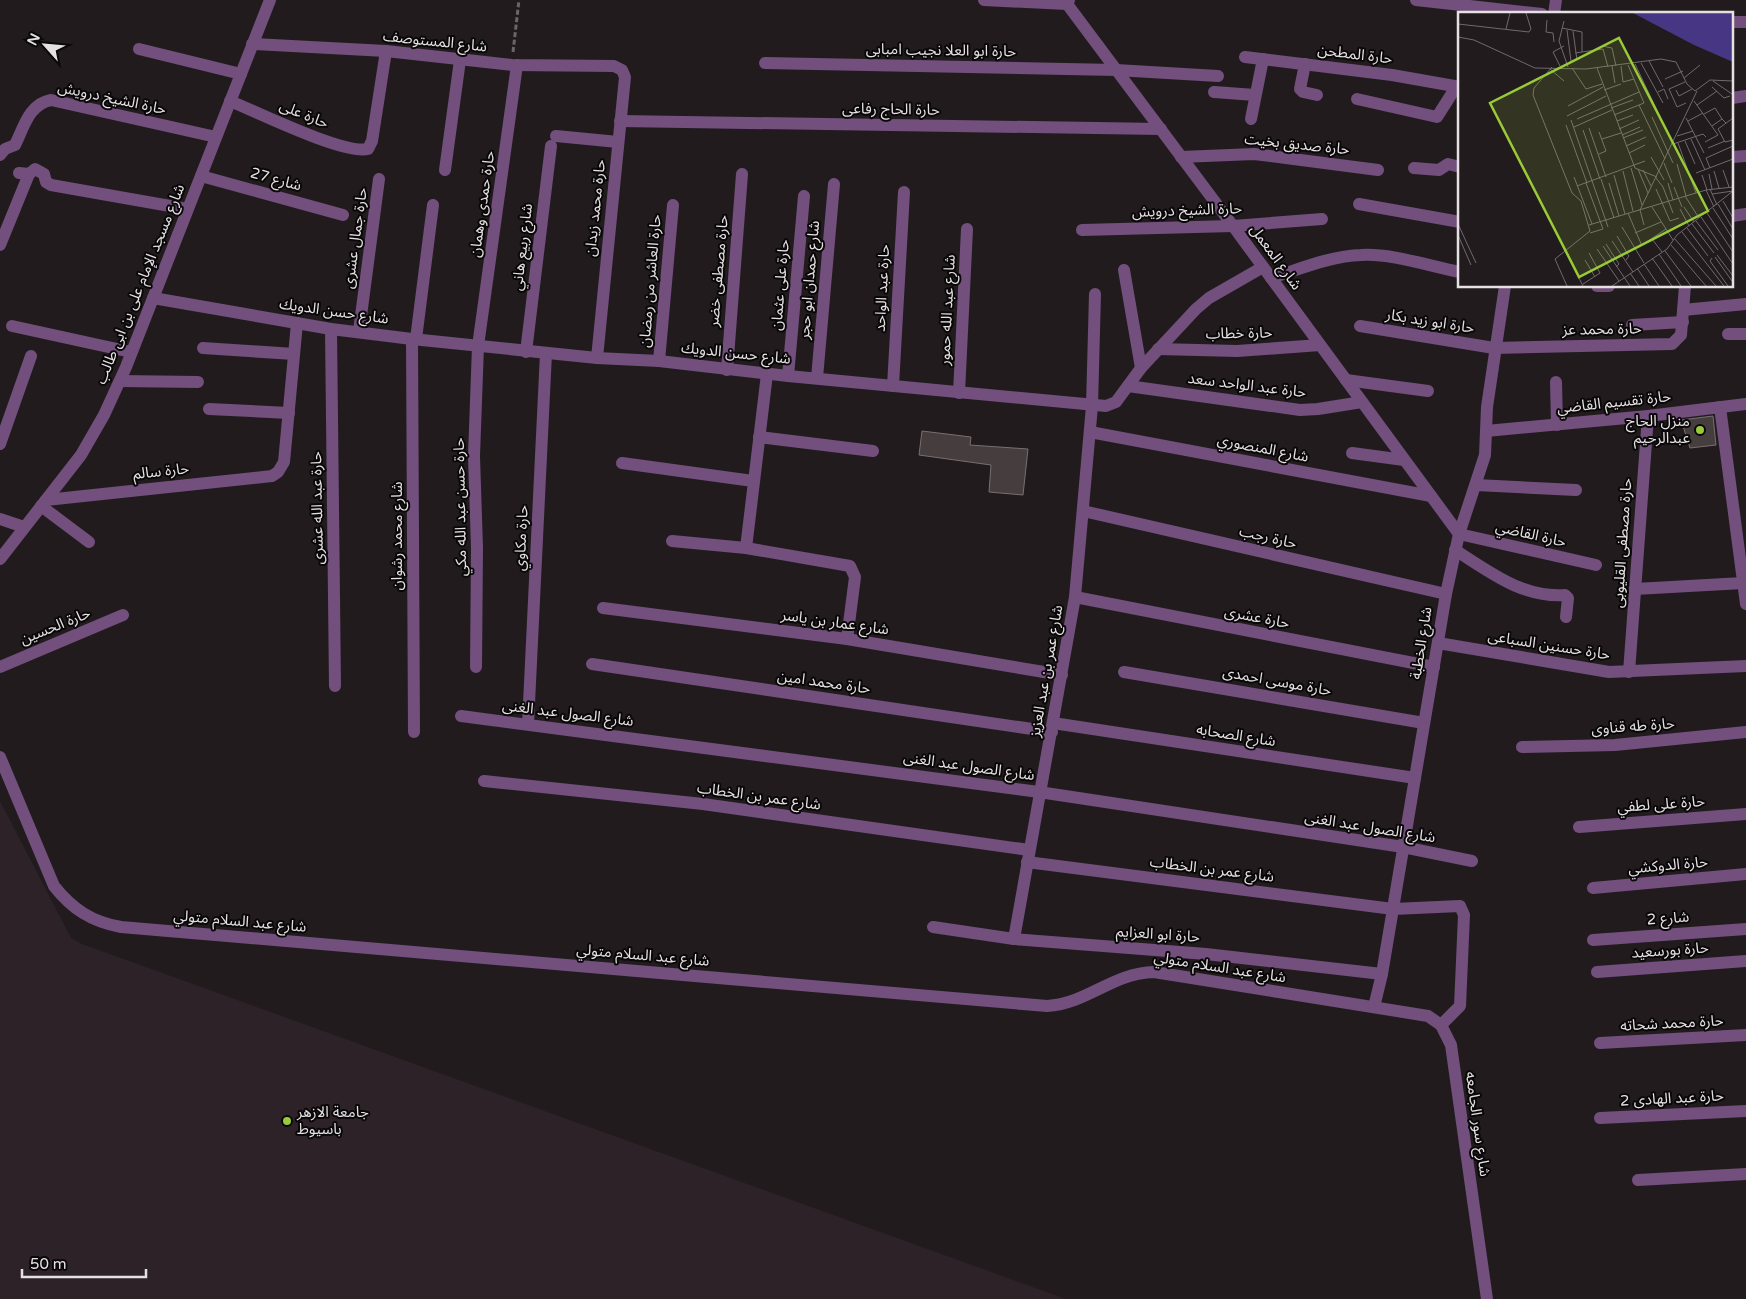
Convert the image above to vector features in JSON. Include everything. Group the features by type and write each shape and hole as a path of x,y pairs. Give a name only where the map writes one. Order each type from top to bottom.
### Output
{"street":[{"name":"شارع مسجد الإمام على بن ابى طالب","path":"0,559 81,456 120,380 270,0"},
{"path":"986,0 1067,1"},
{"path":"1416,0 1524,12"},
{"name":"شارع المعمل","path":"1067,1 1459,534"},
{"name":"شارع المستوصف","path":"252,44 386,51 514,65 614,66"},
{"path":"139,49 241,74"},
{"name":"حارة على","path":"230,101 337,145 360,151 368,150 372,141 386,51"},
{"name":"حارة المطحن","path":"1245,57 1392,75 1458,87"},
{"path":"1251,119 1263,59"},
{"path":"445,170 460,60"},
{"name":"حارة ابو العلا نجيب امبابى","path":"765,63 1116,70 1218,76"},
{"path":"1305,64 1300,89 1303,92 1317,95"},
{"name":"حارة حمدى وهمان","path":"478,346 514,65"},
{"name":"حارة محمد زيدان","path":"597,358 625,77 622,70 614,66"},
{"path":"1357,99 1437,117 1458,87"},
{"path":"1214,92 1255,95"},
{"name":"حارة الشيخ درويش","path":"0,156 5,149 15,145 34,108 51,100 216,137"},
{"name":"حارة الحاج رفاعى","path":"620,121 1161,129"},
{"name":"شارع ربيع هاني","path":"526,352 554,141 618,142"},
{"name":"حارة صديق بخيت","path":"1181,156 1254,154 1378,170"},
{"path":"1414,168 1439,170 1448,164 1458,167"},
{"path":"0,245 24,173 35,169 41,171 46,182 51,185 187,209"},
{"name":"حارة مصطفى خضر","path":"727,370 742,174"},
{"name":"شارع 27","path":"201,176 343,215"},
{"name":"حارة جمال عشرى","path":"359,331 379,179"},
{"name":"شارع حمدان ابو حجر","path":"817,378 834,184"},
{"name":"حارة عبد الواحد","path":"893,386 904,192"},
{"name":"حارة على عثمان","path":"788,376 804,196"},
{"path":"1359,204 1458,222"},
{"name":"شارع محمد رشوان","path":"414,732 414,339 433,205"},
{"name":"حارة العاشر من رمضان","path":"659,361 673,205"},
{"name":"حارة الشيخ درويش","path":"1082,230 1233,226 1322,219"},
{"name":"شارع عبد الله حمور","path":"959,393 967,229"},
{"path":"1271,278 1360,254 1381,256 1458,272"},
{"name":"شارع حسن الدويك","path":"152,298 331,329 526,352 659,361 727,370 1092,406 1112,405 1158,349 1209,298 1263,267"},
{"path":"1124,270 1141,368"},
{"name":"شارع الخطبة","path":"1374,1007 1382,974 1446,594 1459,534 1485,455 1494,348 1505,288"},
{"name":"حارة محمد عز","path":"1494,348 1672,344 1681,335 1685,288"},
{"name":"شارع عمر بن عبد العزيز","path":"1014,939 1075,598 1092,406 1095,294"},
{"path":"1632,324 1746,304"},
{"path":"209,410 289,413 297,323"},
{"path":"12,326 131,352"},
{"name":"حارة ابو زيد بكار","path":"1360,326 1494,348"},
{"name":"حارة عبد الله عشرى","path":"331,329 335,686"},
{"path":"1728,334 1746,334"},
{"name":"حارة خطاب","path":"1158,349 1237,351 1320,345"},
{"name":"حارة حسن عبد الله مكي","path":"476,667 477,548 474,456 478,346"},
{"path":"203,348 294,354"},
{"name":"حارة مكاوي","path":"528,724 546,353"},
{"path":"0,444 2,430 31,356"},
{"path":"746,548 767,374"},
{"path":"120,380 198,382"},
{"path":"1346,380 1428,391"},
{"path":"1556,382 1557,425"},
{"name":"حارة عبد الواحد سعد","path":"1128,386 1300,410 1362,402"},
{"name":"حارة تقسيم القاضي","path":"1486,431 1648,416 1746,404"},
{"path":"1720,407 1743,555 1743,583 1746,604"},
{"name":"حارة سالم","path":"44,503 272,476 278,472 284,462 289,413"},
{"name":"حارة مصطفى القليوبى","path":"1629,672 1648,416"},
{"name":"شارع المنصوري","path":"1090,432 1431,496"},
{"path":"759,437 873,451"},
{"path":"1352,453 1404,460"},
{"path":"622,463 753,481"},
{"path":"1476,485 1576,490"},
{"path":"44,503 89,542"},
{"name":"حارة رجب","path":"1083,511 1446,594"},
{"path":"0,519 24,527"},
{"name":"حارة القاضي","path":"1459,534 1596,565"},
{"path":"672,541 746,548 850,566 855,577 847,640"},
{"path":"1455,550 1516,587 1542,594 1566,595 1568,598 1566,617"},
{"path":"1635,589 1743,583"},
{"name":"حارة عشرى","path":"1075,598 1434,668"},
{"name":"شارع عمار بن ياسر","path":"603,608 847,640 1062,675"},
{"name":"حارة الحسين","path":"0,667 123,616"},
{"name":"حارة حسنين السباعى","path":"1438,643 1584,669 1629,672 1746,666"},
{"name":"حارة محمد امين","path":"592,664 1052,728"},
{"name":"حارة موسى احمدى","path":"1124,672 1424,723"},
{"name":"شارع الصول عبد الغنى","path":"460,716 1039,792 1403,847 1472,861"},
{"name":"شارع الصحابه","path":"1052,728 1415,778"},
{"name":"حارة طه قناوى","path":"1522,746 1615,745 1746,732"},
{"name":"شارع عبد السلام متولي","path":"0,758 54,886 62,897 84,915 95,921 121,928 1047,1006 1081,999 1122,977 1154,972 1374,1007"},
{"name":"شارع عمر بن الخطاب","path":"484,782 703,804 1028,856 1393,909 1457,904 1463,909 1460,1006 1442,1025"},
{"name":"حارة على لطفي","path":"1579,827 1746,814"},
{"name":"حارة الدوكشي","path":"1594,888 1746,874"},
{"name":"حارة ابو العزايم","path":"933,927 1014,939 1206,954 1382,974"},
{"name":"شارع 2","path":"1593,940 1746,929"},
{"name":"حارة بورسعيد","path":"1597,972 1746,961"},
{"path":"1374,1007 1428,1016 1442,1025"},
{"name":"شارع سور الجامعه","path":"1442,1025 1451,1044 1487,1299"},
{"name":"حارة محمد شحاته","path":"1600,1043 1746,1035"},
{"name":"حارة عبد الهادى 2","path":"1600,1118 1746,1111"},
{"path":"1638,1180 1746,1174"}],"path":[{"path":"514,65 519,0"}],"shaded area":[{"name":"جامعة الازهر باسيوط","path":"0,801 71,938 82,944 1066,1299 0,1299"}],"building":[{"name":"منزل الحاج عبدالرحيم","path":"1713,416 1716,445 1690,448 1681,420"},
{"path":"922,431 971,437 970,445 1028,449 1023,495 989,492 991,465 919,455"}],"place":[{"name":"منزل الحاج عبدالرحيم","path":"1700,430"},
{"name":"جامعة الازهر باسيوط","path":"287,1121"}]}
